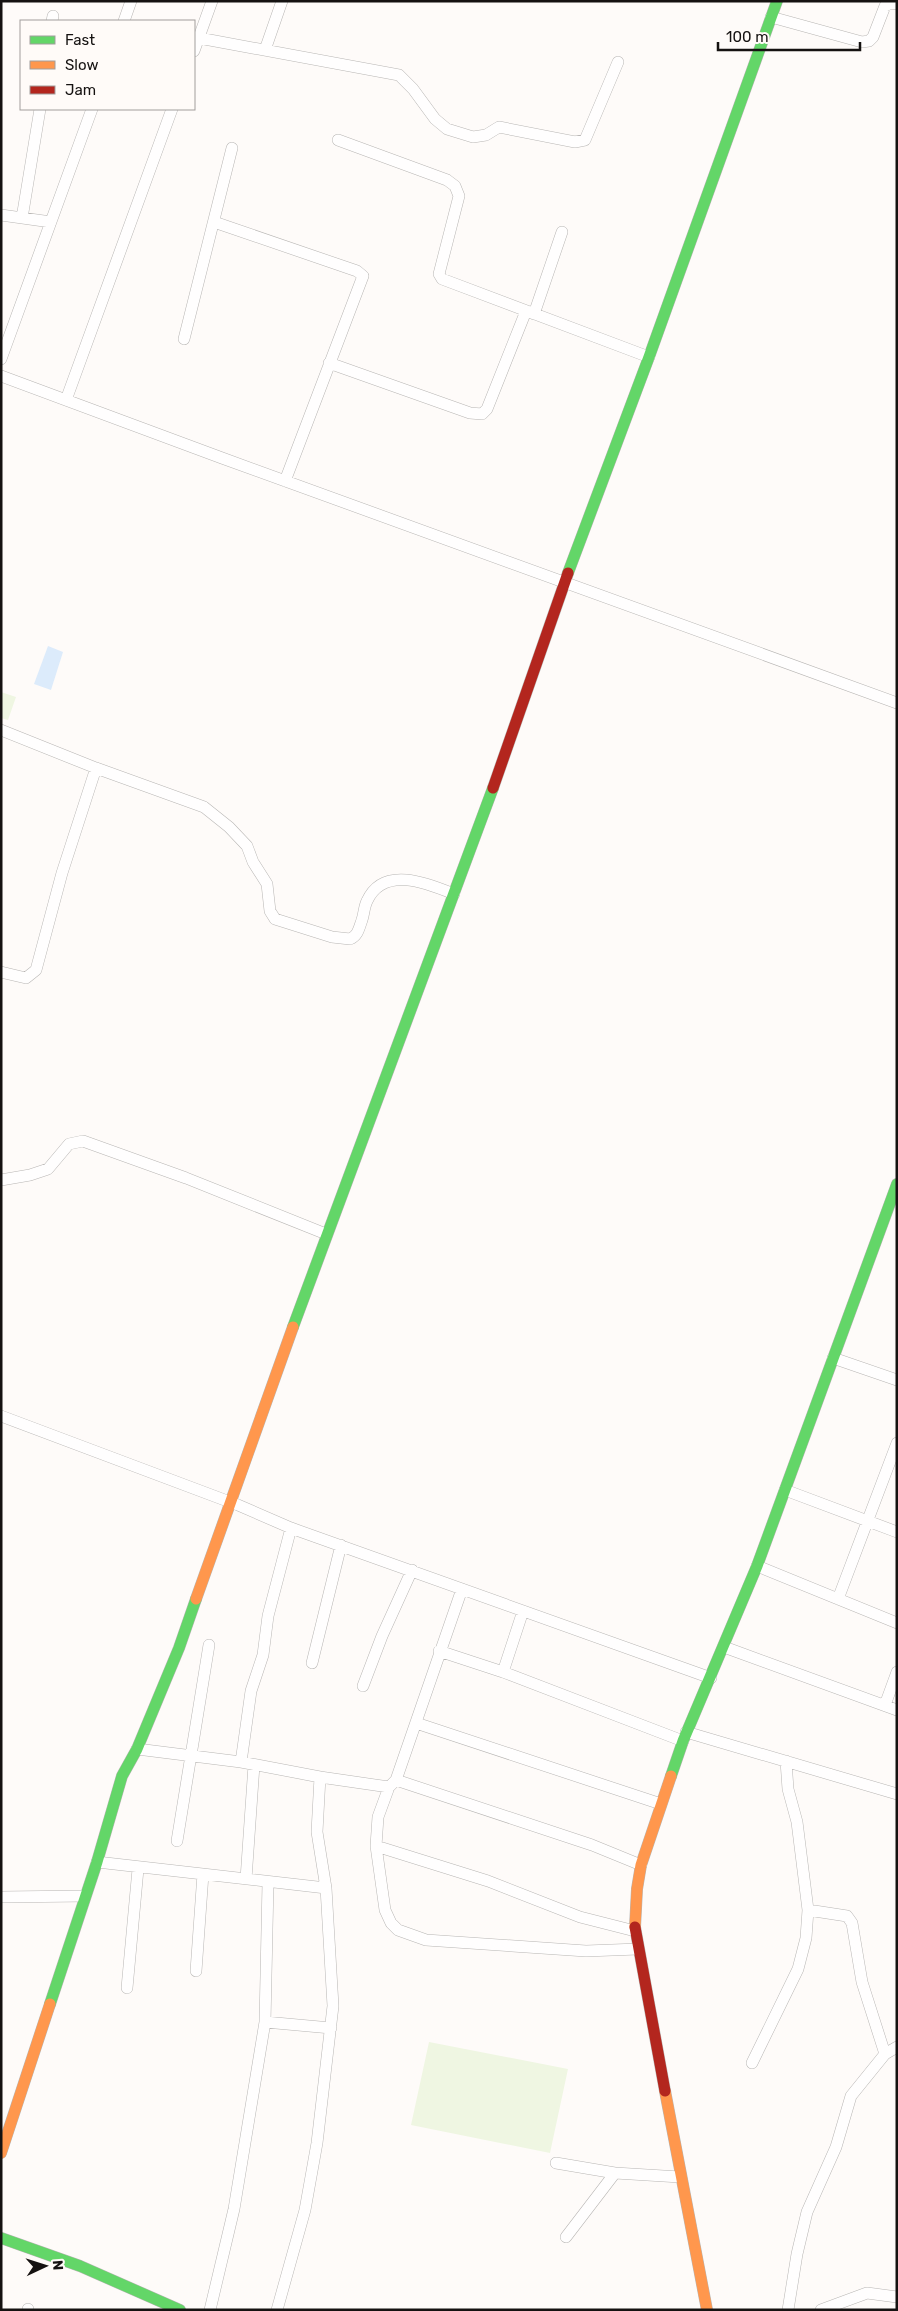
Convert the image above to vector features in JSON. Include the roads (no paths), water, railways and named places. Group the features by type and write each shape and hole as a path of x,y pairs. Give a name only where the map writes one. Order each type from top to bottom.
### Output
{"street":[{"path":"124,20 131,1"},
{"path":"212,1 196,44 265,50 399,75 413,89 441,125 456,132 478,137 486,135 499,127 575,142 585,140 618,62"},
{"path":"265,50 282,1"},
{"path":"1,2153 97,1862 122,1776 137,1749 179,1648 326,1234 454,894 565,582 649,357 777,1"},
{"path":"771,17 862,42 869,41 873,37 885,6 891,3 897,4"},
{"path":"22,218 40,110"},
{"path":"1,359 92,110"},
{"path":"66,400 172,110"},
{"path":"338,140 447,180 455,186 459,196 439,274 447,282 649,357"},
{"path":"184,339 232,148"},
{"path":"1,215 51,222"},
{"path":"214,222 361,273 363,277 285,481"},
{"path":"329,363 470,413 482,414 487,409 530,312 562,232"},
{"path":"1,376 897,703"},
{"path":"1,730 96,768 195,803 217,816 247,846 253,862 267,884 270,911 278,920 332,938 350,940 357,934 369,898 381,884 393,881 417,880 454,894"},
{"path":"1,972 26,978 36,970 62,873 96,768"},
{"path":"1,1180 44,1171 52,1165 69,1144 83,1141 186,1178 326,1234"},
{"path":"707,2310 680,2177 635,1931 637,1889 641,1865 685,1737 724,1647 756,1566 897,1184"},
{"path":"833,1358 897,1380"},
{"path":"1,1416 231,1502 291,1528 711,1678"},
{"path":"838,1599 897,1443"},
{"path":"785,1490 897,1532"},
{"path":"241,1762 251,1691 263,1655 268,1616 291,1528"},
{"path":"312,1663 341,1545"},
{"path":"756,1566 897,1623"},
{"path":"363,1686 382,1636 412,1570"},
{"path":"462,1589 439,1651 416,1723 378,1817 376,1846 385,1910 391,1923 407,1935 426,1940 569,1950 638,1949"},
{"path":"503,1672 523,1611"},
{"path":"177,1841 209,1645"},
{"path":"724,1647 897,1710"},
{"path":"439,1651 685,1737 786,1760 897,1794"},
{"path":"884,1705 897,1672"},
{"path":"416,1723 661,1804"},
{"path":"137,1749 241,1762 320,1778 393,1783 592,1845 641,1865"},
{"path":"752,2063 798,1969 806,1938 808,1910 797,1822 788,1789 786,1760"},
{"path":"246,1879 254,1765"},
{"path":"277,2310 307,2201 320,2126 333,2006 326,1888 317,1832 320,1778"},
{"path":"376,1846 488,1881 580,1917 635,1931"},
{"path":"97,1862 268,1883 326,1888"},
{"path":"127,1988 138,1868"},
{"path":"196,1971 203,1874"},
{"path":"210,2310 234,2209 265,2022 268,1883"},
{"path":"1,1897 86,1896"},
{"path":"808,1910 847,1916 852,1923 864,1989 885,2054"},
{"path":"265,2022 331,2028"},
{"path":"788,2310 797,2254 813,2194 836,2147 852,2096 885,2054 897,2048"},
{"path":"556,2163 615,2173 680,2177"},
{"path":"566,2237 615,2173"},
{"path":"1,2238 80,2266 180,2310"},
{"path":"821,2310 867,2293 897,2296"}],"water":[{"path":"48,646 63,652 51,690 34,684"}]}
